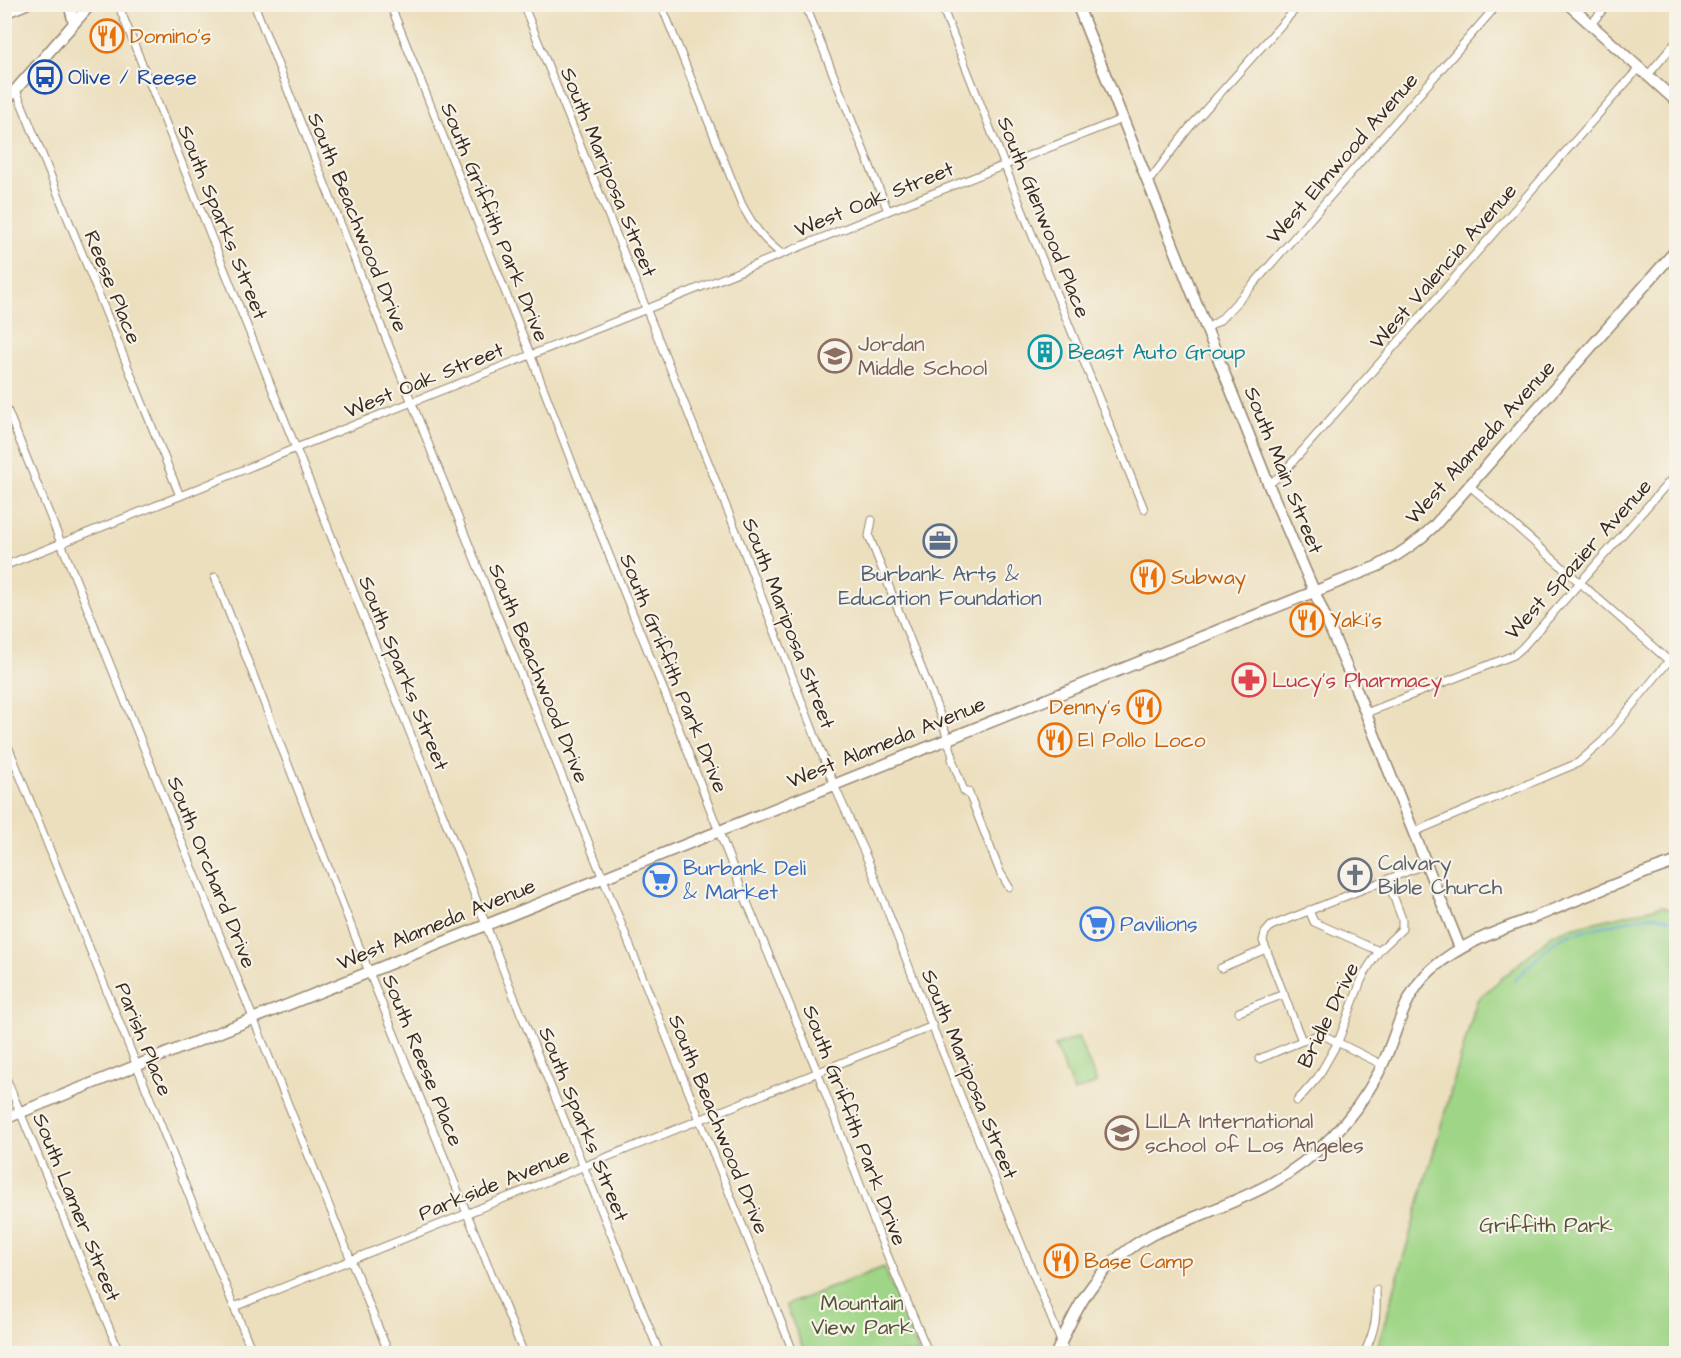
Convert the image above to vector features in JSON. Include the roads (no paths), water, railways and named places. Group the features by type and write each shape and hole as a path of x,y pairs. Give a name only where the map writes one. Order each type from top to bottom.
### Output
{"main road":[{"path":"4,13 26,4"},
{"path":"69,4 74,23"},
{"path":"4,103 91,4"},
{"path":"1569,4 1677,101"},
{"name":"South Main Street","path":"1081,7 1122,118 1206,328 1461,948"},
{"name":"West Alameda Avenue","path":"4,1119 1378,566 1407,550 1427,533 1677,250"},
{"path":"1056,1353 1089,1289 1120,1255 1153,1234 1269,1185 1321,1148 1343,1125 1369,1088 1383,1065 1404,1006 1431,969 1461,948 1634,877 1677,862"}],"street":[{"name":"South Sparks Street","path":"118,4 485,924 660,1353"},
{"name":"South Beachwood Drive","path":"254,4 794,1353"},
{"name":"South Griffith Park Drive","path":"390,4 718,831 818,1071 881,1240 929,1353"},
{"name":"South Mariposa Street","path":"523,4 732,522 834,784 1066,1353"},
{"path":"661,4 742,205 755,229 782,255"},
{"path":"805,4 888,211"},
{"name":"South Glenwood Place","path":"941,4 1144,509"},
{"path":"1149,181 1189,128 1300,4"},
{"name":"West Elmwood Avenue","path":"1206,328 1220,320 1251,287 1498,4"},
{"path":"1590,24 1608,4"},
{"name":"West Valencia Avenue","path":"1269,484 1282,474 1353,396 1596,115 1677,42"},
{"name":"Reese Place","path":"16,90 180,496"},
{"name":"West Oak Street","path":"4,566 1122,118"},
{"name":"South Orchard Drive","path":"4,402 389,1353"},
{"name":"West Spazier Avenue","path":"1366,713 1514,655 1523,648 1677,474"},
{"path":"1470,486 1677,667"},
{"path":"872,520 869,536 942,720 952,759 1000,872 1009,886"},
{"name":"South Reese Place","path":"215,577 369,972 524,1353"},
{"path":"1414,832 1578,763 1603,741 1677,652"},
{"name":"Parish Place","path":"4,736 253,1353"},
{"path":"1302,1041 1263,941 1264,933 1271,926 1426,864"},
{"name":"Bridle Drive","path":"1297,1101 1318,1077 1338,1042 1361,981 1379,951 1402,929 1403,924 1387,879"},
{"path":"1309,910 1314,922 1379,951"},
{"path":"1221,968 1266,949"},
{"path":"1239,1012 1284,994"},
{"name":"Parkside Avenue","path":"234,1306 933,1026"},
{"path":"1259,1059 1321,1035 1383,1065"},
{"name":"South Lamer Street","path":"4,1072 120,1353"},
{"path":"1364,1353 1370,1342 1377,1317 1376,1290"}],"waterway":[{"path":"1513,982 1550,945 1566,935 1647,916 1676,921"}],"place":[{"name":"Domino's","path":"107,36"},
{"name":"Olive / Reese","path":"45,77"},
{"name":"Beast Auto Group","path":"1045,352"},
{"name":"Jordan Middle School","path":"835,356"},
{"name":"Burbank Arts & Education Foundation","path":"940,541"},
{"name":"Subway","path":"1148,577"},
{"name":"Yaki's","path":"1307,620"},
{"name":"Lucy's Pharmacy","path":"1249,680"},
{"name":"Denny's","path":"1144,707"},
{"name":"El Pollo Loco","path":"1055,740"},
{"name":"Calvary Bible Church","path":"1355,875"},
{"name":"Burbank Deli & Market","path":"660,880"},
{"name":"Pavilions","path":"1097,924"},
{"name":"LILA International school of Los Angeles","path":"1122,1133"},
{"name":"Base Camp","path":"1061,1261"}],"park label":[{"name":"Griffith Park","path":"1546,1225"},
{"name":"Mountain View Park","path":"862,1315"}]}
